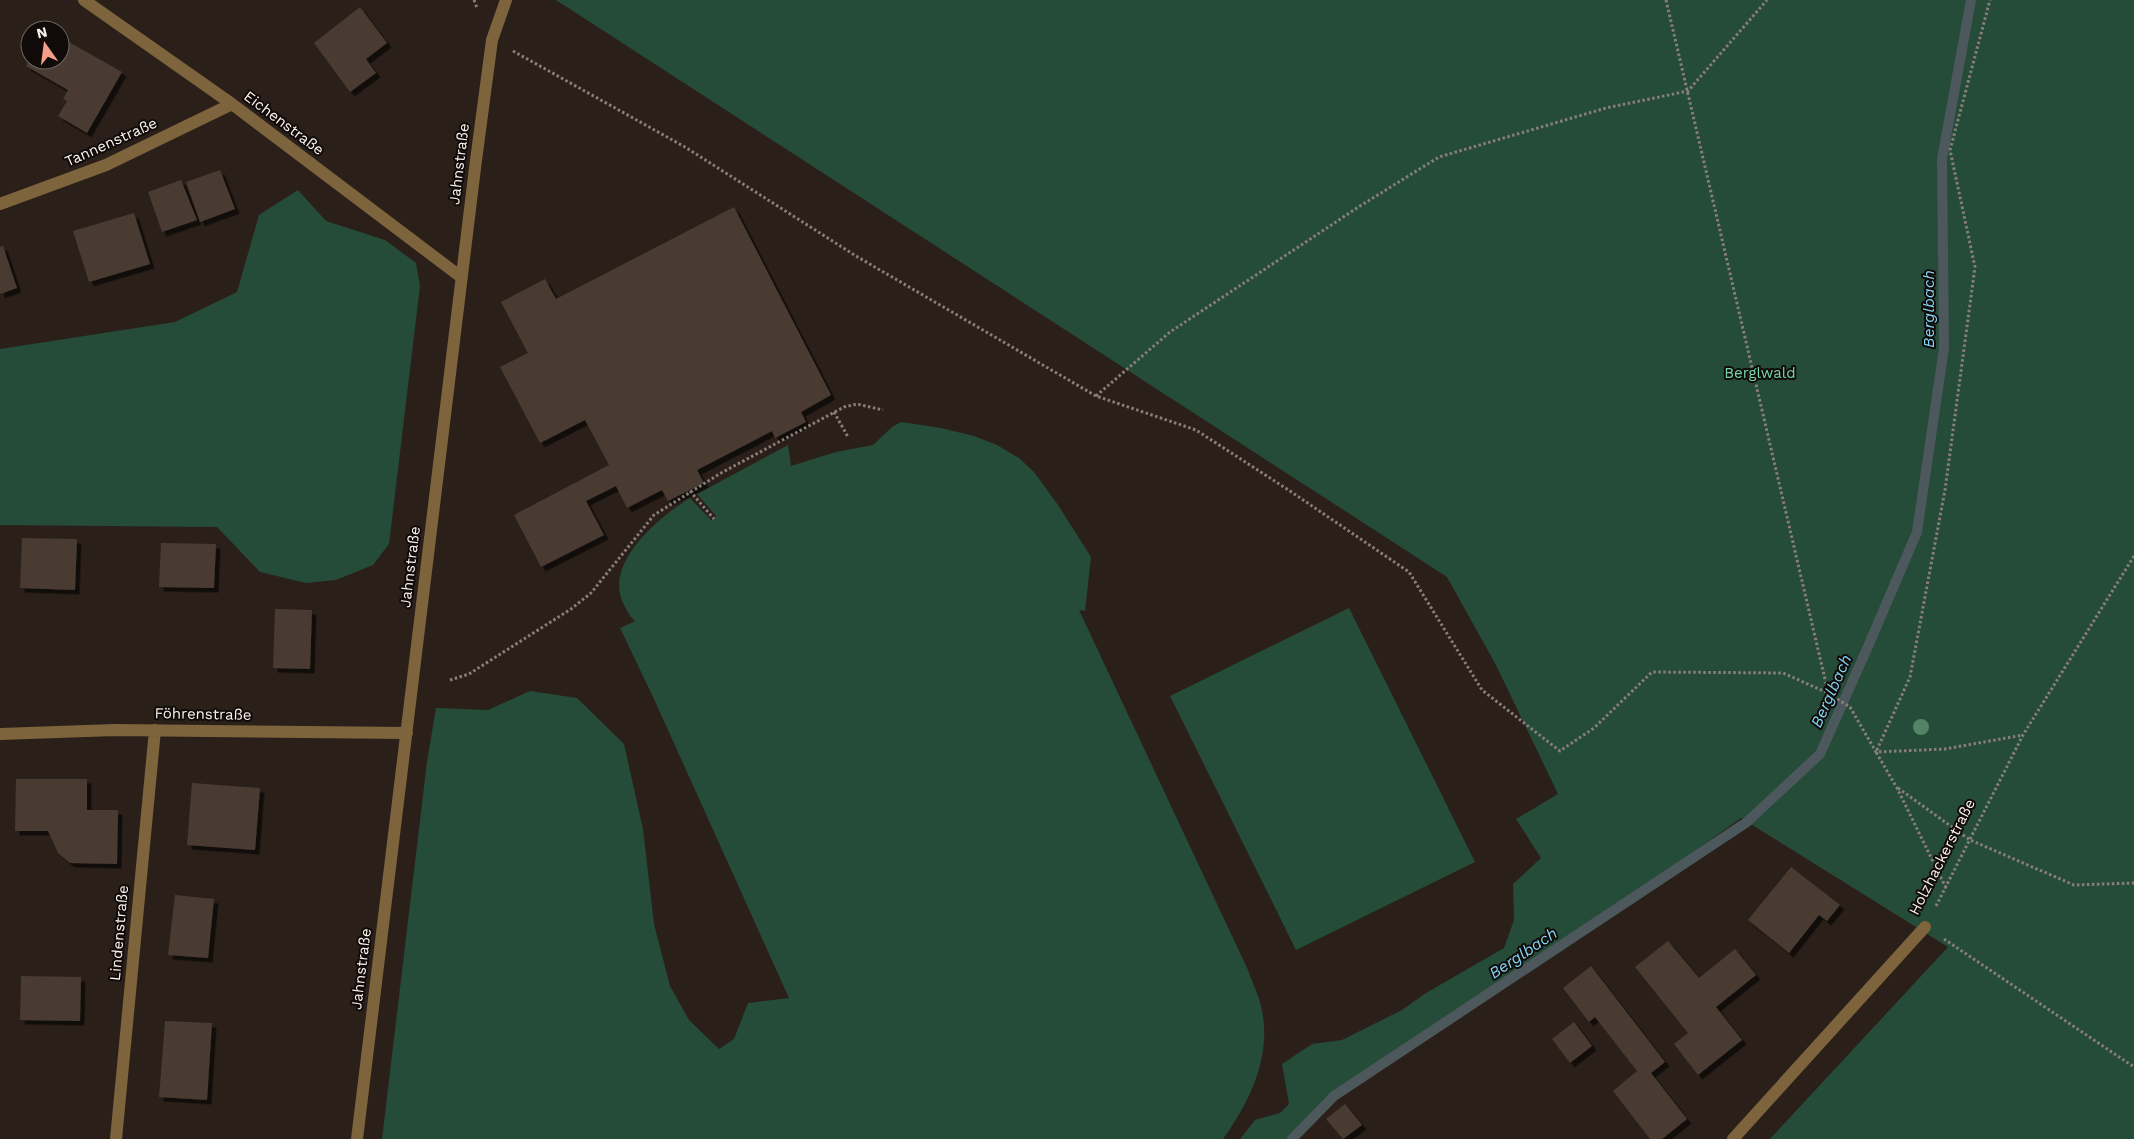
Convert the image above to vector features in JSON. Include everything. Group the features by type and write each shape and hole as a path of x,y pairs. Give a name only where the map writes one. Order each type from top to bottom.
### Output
{"street":[{"name":"Eichenstraße","path":"84,0 232,104 461,277"},
{"name":"Jahnstraße","path":"357,1139 461,277 492,40 506,0"},
{"name":"Tannenstraße","path":"0,204 106,165 232,104"},
{"name":"Föhrenstraße","path":"0,734 155,730 407,733"},
{"name":"Lindenstraße","path":"116,1139 155,730"},
{"name":"Holzhackerstraße","path":"1733,1139 1925,927"}],"path":[{"path":"1666,0 1828,692"},
{"path":"1096,396 1170,332 1344,216 1439,157 1606,108 1688,91 1767,0"},
{"path":"1876,752 1910,677 1945,490 1975,267 1950,150 1990,0"},
{"path":"492,40 685,147 856,256 1096,396 1196,430 1409,572 1482,690 1560,751 1594,728 1652,672 1783,674 1828,692 1850,707 1897,788 1946,888"},
{"path":"450,680 469,674 592,594 654,515 690,491 834,412 857,404 883,410"},
{"path":"834,412 848,437"},
{"path":"690,491 714,519"},
{"name":"Holzhackerstraße","path":"1925,927 2023,735 2134,556"},
{"path":"1876,752 1945,749 2023,735"},
{"path":"1897,788 1970,840 2074,885 2134,883"},
{"path":"1925,927 2134,1067"}],"green space":[{"name":"Berglwald","path":"556,0 2134,0 2134,1139 1770,1139 1948,947 1741,818 1576,936 1335,1093 1291,1139 1240,1139 1255,1120 1280,1113 1289,1104 1282,1064 1312,1044 1342,1040 1402,1010 1426,993 1504,948 1514,920 1513,884 1541,858 1516,819 1558,794 1496,665 1447,577"},
{"path":"298,190 326,221 385,240 416,263 420,286 389,544 373,565 336,580 306,583 260,572 217,527 0,525 0,349 175,322 237,292 259,215"},
{"path":"901,422 941,428 974,436 997,445 1019,458 1034,472 1058,505 1091,557 1085,611 1079,610 1248,970 1259,999 1264,1036 1262,1055 1258,1073 1234,1124 1223,1139 382,1139 427,762 436,708 488,710 530,691 577,698 624,744 643,829 654,924 670,986 689,1020 719,1049 734,1039 748,1003 789,998 620,628 635,621 624,605 619,589 621,574 627,558 637,543 664,517 690,498 712,521 716,516 697,494 788,445 791,466 836,452 873,445 892,427"},
{"path":"1349,608 1475,862 1296,950 1170,696"}],"building":[{"path":"360,7 387,43 366,59 376,73 350,92 314,43"},
{"path":"70,43 122,72 87,133 58,116 67,101 63,99 68,90 33,70 70,70"},
{"path":"220,170 235,209 200,222 186,182"},
{"path":"181,180 197,220 162,232 148,192"},
{"path":"734,207 831,395 801,412 806,422 775,438 772,431 697,470 704,483 668,501 662,490 627,508 616,486 586,501 604,535 541,567 514,515 609,465 585,420 540,443 500,367 528,353 501,302 545,279 556,299"},
{"path":"134,213 150,264 89,282 73,231"},
{"path":"3,246 17,288 0,294 0,247"},
{"path":"22,538 77,539 75,590 20,588"},
{"path":"161,543 216,544 214,588 159,587"},
{"path":"275,609 312,610 310,669 273,668"},
{"path":"16,779 87,779 87,810 118,810 117,864 70,863 58,853 48,831 15,831"},
{"path":"192,783 260,788 255,850 187,845"},
{"path":"1791,867 1840,905 1827,921 1819,915 1789,953 1748,920"},
{"path":"175,895 214,899 208,958 168,955"},
{"path":"1668,941 1699,978 1735,949 1756,975 1716,1007 1742,1040 1698,1075 1674,1044 1688,1033 1635,967"},
{"path":"1591,966 1665,1062 1651,1073 1687,1119 1662,1139 1650,1139 1613,1091 1637,1071 1595,1017 1589,1022 1563,988"},
{"path":"21,976 81,977 80,1021 20,1020"},
{"path":"165,1021 212,1023 207,1100 159,1097"},
{"path":"1574,1022 1592,1046 1570,1063 1552,1039"},
{"path":"1345,1104 1362,1125 1343,1139 1326,1119"}],"waterway":[{"name":"Berglbach","path":"1292,1139 1334,1096 1747,822 1820,754 1917,532 1944,348 1942,159 1971,0"}]}
